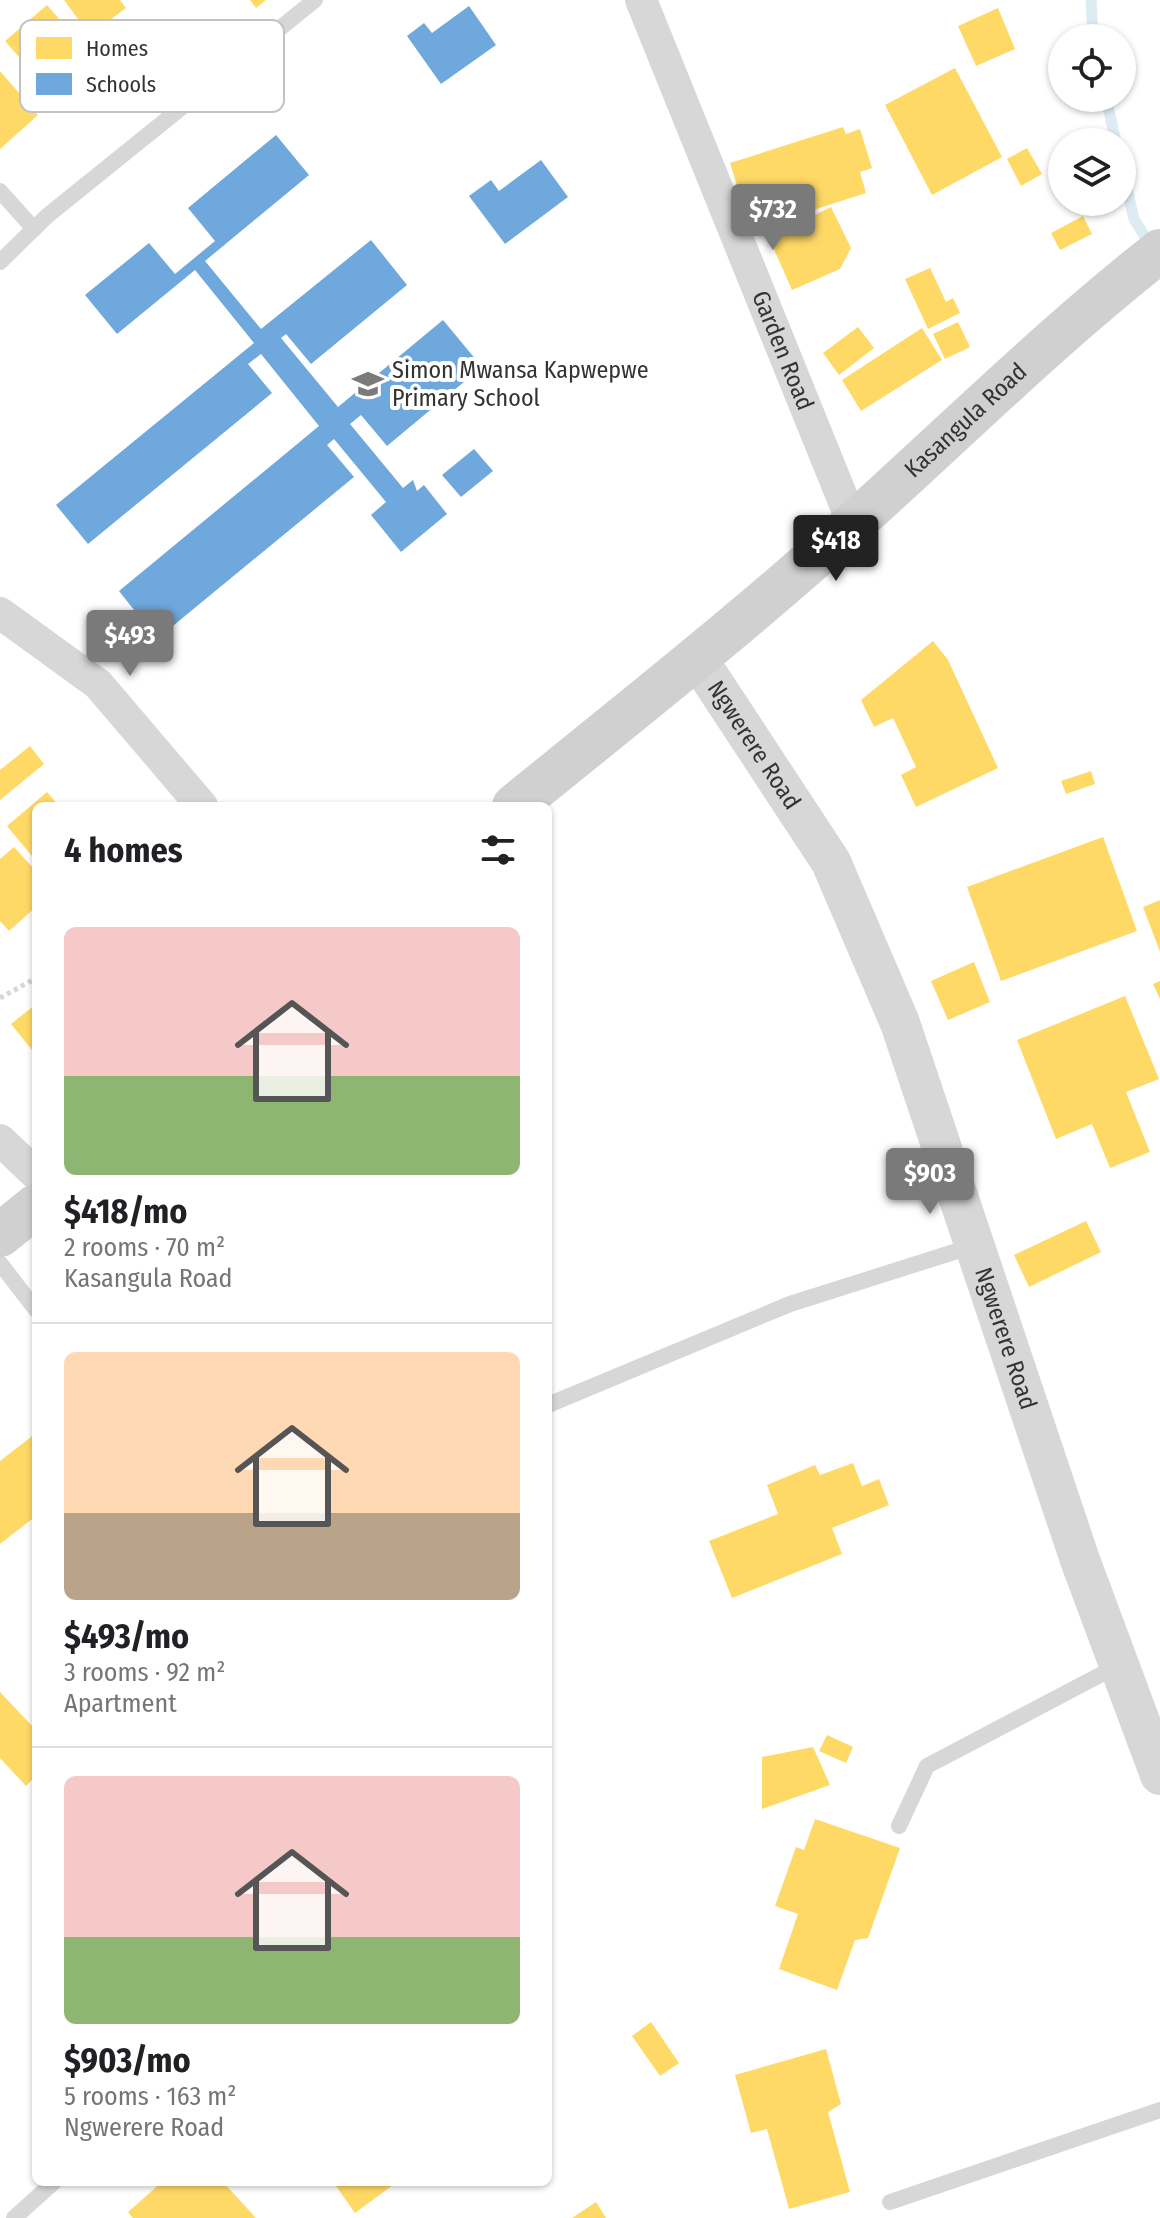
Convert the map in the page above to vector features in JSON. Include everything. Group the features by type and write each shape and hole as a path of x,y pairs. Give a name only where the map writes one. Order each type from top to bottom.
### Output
{"main road":[{"name":"Kasangula Road","path":"519,802 697,658 853,524 1103,296 1160,251"},
{"path":"0,1235 32,1209"}],"street":[{"name":"Garden Road","path":"641,0 853,524"},
{"path":"0,613 98,684 199,802"},
{"name":"Ngwerere Road","path":"697,658 831,862 900,1023 1080,1560 1160,1775"},
{"path":"0,1140 32,1170"}],"lane":[{"path":"284,25 315,0"},
{"path":"0,262 47,216 176,112"},
{"path":"0,191 34,229"},
{"path":"552,1403 790,1304 973,1246"},
{"path":"0,1263 32,1305"},
{"path":"899,1826 927,1766 1119,1665"},
{"path":"890,2202 1160,2110"},
{"path":"14,2218 50,2186"}],"path":[{"path":"0,998 32,980"}],"building: Homes":[{"path":"64,0 120,0 126,8 110,20 79,20"},
{"path":"250,0 266,0 256,8"},
{"path":"47,5 60,20 30,20"},
{"path":"998,8 1015,49 976,66 958,26"},
{"path":"20,28 20,58 5,41"},
{"path":"955,68 1002,157 932,195 885,105"},
{"path":"0,71 20,94 20,112 35,112 38,115 0,149"},
{"path":"843,127 846,134 860,129 872,168 860,172 866,193 751,230 730,163"},
{"path":"1027,148 1042,174 1021,186 1007,159"},
{"path":"831,207 851,248 840,269 792,290 765,229 791,218 792,226"},
{"path":"1083,216 1092,234 1060,250 1051,233"},
{"path":"930,268 946,302 953,298 960,313 928,329 905,279"},
{"path":"958,322 970,347 945,359 933,334"},
{"path":"858,327 874,348 839,375 823,353"},
{"path":"922,328 942,360 861,411 842,380"},
{"path":"933,641 948,660 998,768 916,807 901,775 916,767 893,718 874,727 861,700"},
{"path":"30,746 44,764 0,800 0,770"},
{"path":"1091,771 1095,784 1066,794 1061,781"},
{"path":"47,792 56,802 35,802"},
{"path":"32,805 32,856 7,826"},
{"path":"1103,837 1137,931 1001,981 967,887"},
{"path":"14,847 32,867 32,911 9,931 0,921 0,859"},
{"path":"1160,900 1160,952 1143,907"},
{"path":"974,962 990,1002 948,1020 931,981"},
{"path":"1160,981 1160,999 1153,984"},
{"path":"1125,996 1159,1079 1126,1092 1150,1152 1110,1168 1092,1124 1056,1139 1017,1040"},
{"path":"32,1007 32,1050 11,1024"},
{"path":"1086,1221 1101,1252 1029,1287 1014,1255"},
{"path":"32,1436 32,1519 0,1544 0,1461"},
{"path":"853,1463 862,1486 879,1479 889,1505 832,1528 842,1554 732,1598 709,1541 778,1514 767,1485 815,1465 820,1475"},
{"path":"0,1692 32,1726 32,1780 26,1786 0,1758"},
{"path":"827,1735 853,1747 846,1763 819,1751"},
{"path":"813,1747 830,1785 762,1809 762,1757"},
{"path":"815,1819 900,1848 868,1938 855,1940 837,1990 779,1969 798,1914 775,1906 796,1847 804,1850"},
{"path":"651,2022 679,2063 660,2076 632,2036"},
{"path":"826,2049 841,2104 828,2112 850,2192 789,2209 767,2129 751,2133 735,2075"},
{"path":"157,2186 227,2186 256,2218 133,2218 128,2212"},
{"path":"336,2186 392,2186 355,2213"},
{"path":"596,2202 606,2218 572,2218"}],"building: Schools":[{"path":"469,6 496,45 441,84 407,36 424,23 432,33"},
{"path":"276,135 309,175 205,261 261,329 371,240 407,285 311,364 286,334 281,338 338,407 443,320 482,367 387,446 361,415 350,424 403,488 413,480 417,491 424,485 447,514 401,552 371,515 386,502 334,439 327,445 354,477 157,639 119,591 319,426 261,354 248,364 272,393 88,544 56,505 254,343 195,270 117,334 85,295 149,243 175,274 215,241 188,208"},
{"path":"541,160 568,197 505,244 469,196 491,180 499,191"},
{"path":"474,449 493,471 461,497 442,475"}],"waterway":[{"path":"1091,0 1092,24"},
{"path":"1109,112 1113,128"},
{"path":"1133,216 1152,248"}],"place":[{"name":"Simon Mwansa Kapwepwe Primary School","path":"368,384"}]}
